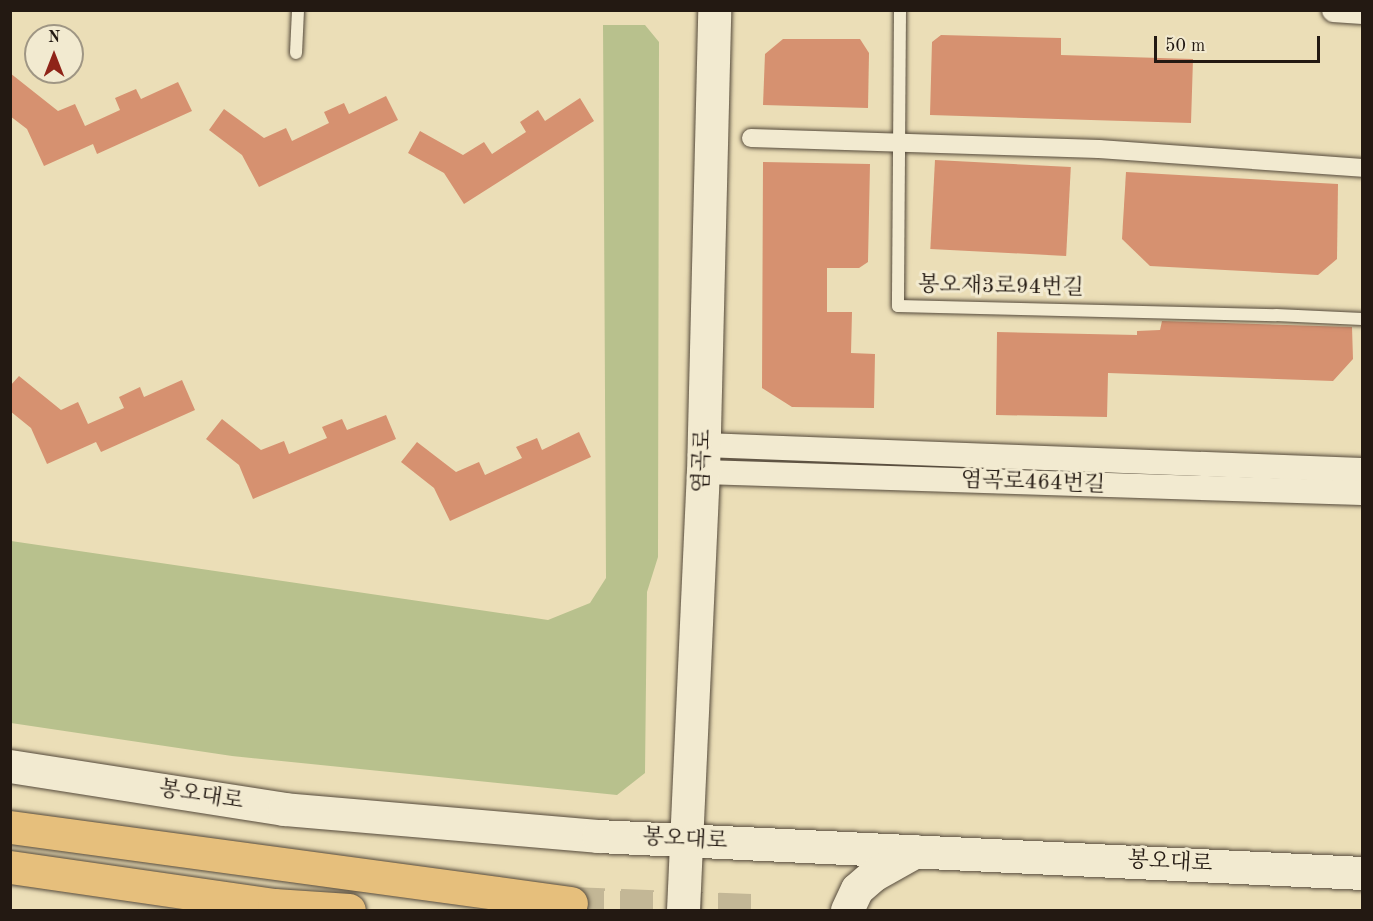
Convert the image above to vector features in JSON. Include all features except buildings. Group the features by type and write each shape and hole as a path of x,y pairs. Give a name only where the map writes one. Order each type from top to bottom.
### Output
{"highway":[{"path":"10,809 235,859"},
{"path":"10,827 571,903"},
{"path":"10,867 274,904"},
{"path":"10,877 349,910"}],"main road":[{"name":"염곡로","path":"684,910 704,458 714,10"},
{"name":"봉오대로","path":"10,766 284,809 598,836 1362,873"},
{"path":"847,910 856,889 873,875 916,851"}],"street":[{"path":"1334,10 1362,12"},
{"path":"751,138 1099,149 1362,168"},
{"name":"염곡로464번길","path":"704,458 754,447 1362,470"},
{"path":"754,447 744,459 756,474"},
{"name":"염곡로464번길","path":"704,458 756,474 1362,493"}],"lane":[{"path":"296,53 298,10"},
{"name":"봉오재3로94번길","path":"900,10 898,306 1362,319"}],"green space":[{"path":"603,25 645,25 659,42 658,557 647,592 645,773 617,795 232,756 11,723 11,541 548,620 590,603 606,578"}],"tunnel":[{"path":"571,903 751,910"}]}
